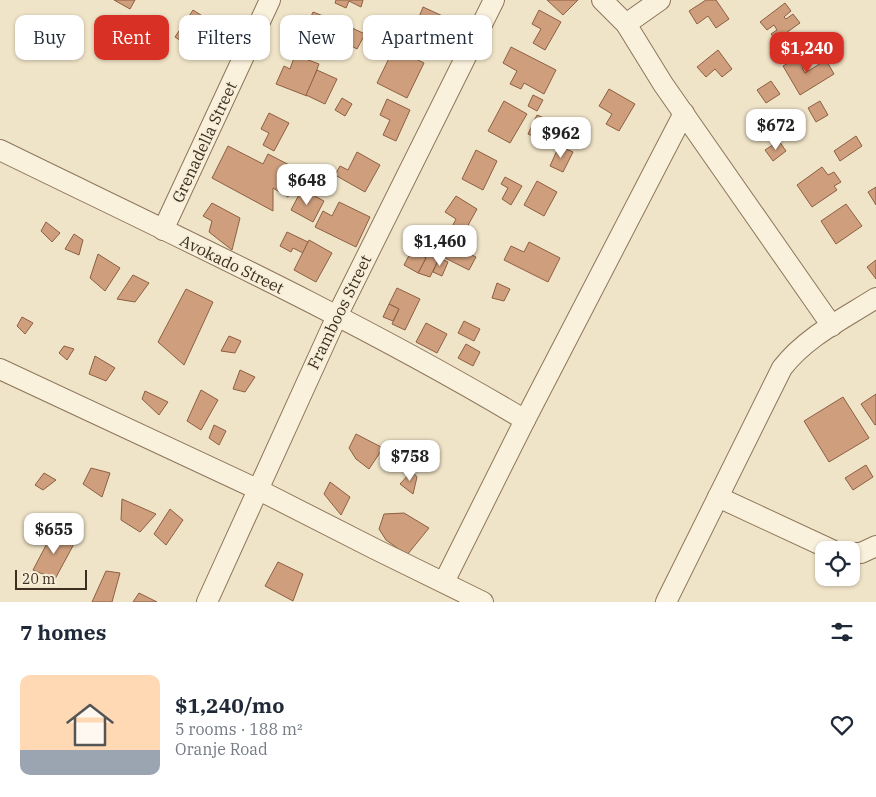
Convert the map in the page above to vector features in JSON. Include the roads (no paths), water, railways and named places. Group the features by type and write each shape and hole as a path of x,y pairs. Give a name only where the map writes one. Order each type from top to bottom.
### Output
{"street":[{"name":"Grenadella Street","path":"163,230 270,0"},
{"name":"Framboos Street","path":"206,602 337,316 494,0"},
{"path":"602,0 626,24 684,113 832,326"},
{"path":"626,24 660,0"},
{"path":"444,582 525,420 684,113"},
{"name":"Avokado Street","path":"0,150 337,316 462,382 525,420"},
{"path":"666,602 782,368 811,339 876,298"},
{"path":"0,369 257,489 375,550 483,602"},
{"path":"718,497 815,542"},
{"path":"860,553 876,546"}]}
